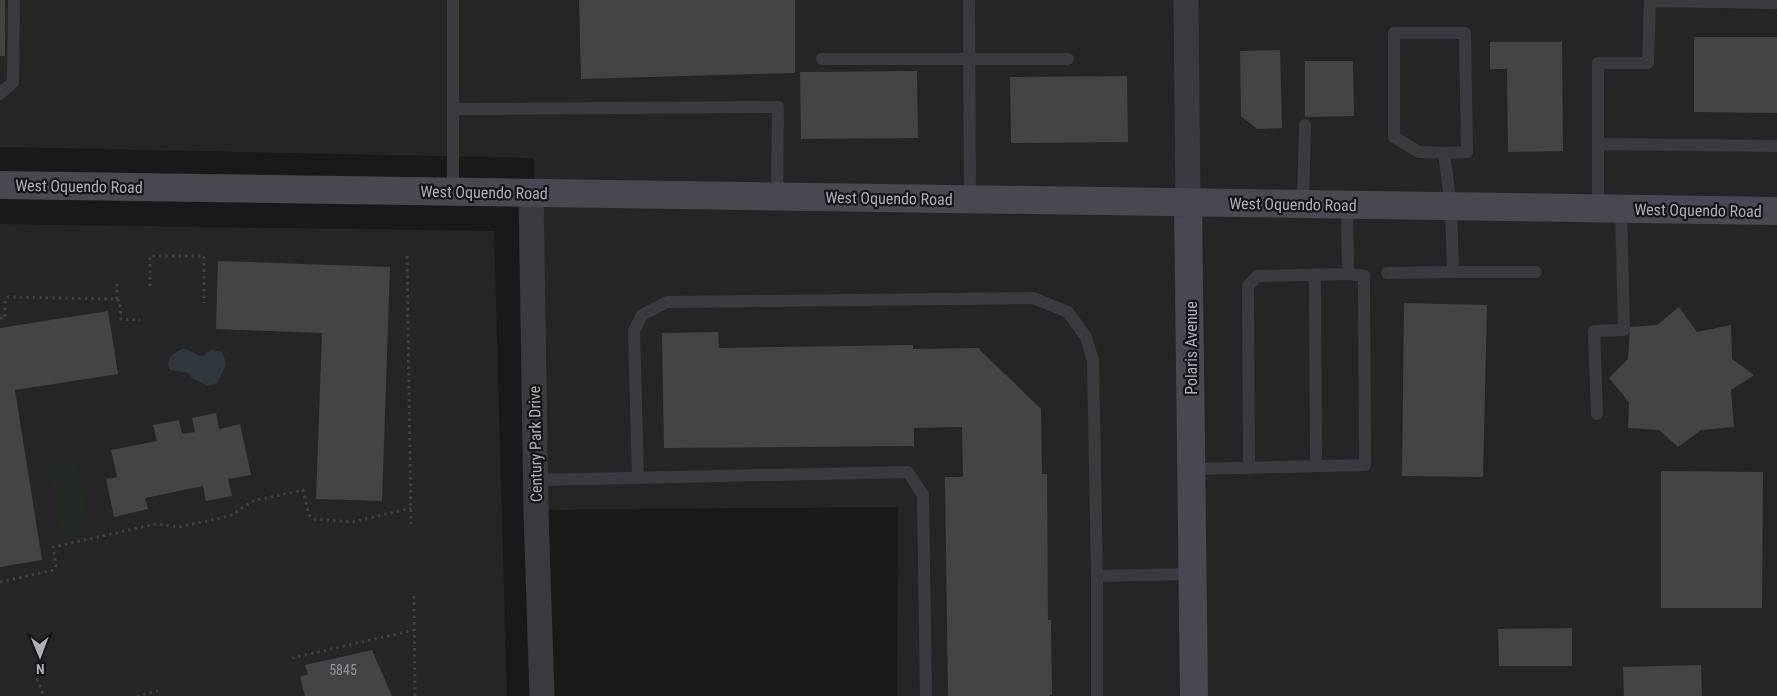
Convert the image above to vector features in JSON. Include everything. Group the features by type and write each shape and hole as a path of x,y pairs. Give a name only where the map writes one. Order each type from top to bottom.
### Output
{"street":[{"name":"Polaris Avenue","path":"1186,0 1194,696"},
{"name":"West Oquendo Road","path":"0,185 1777,211"},
{"name":"Century Park Drive","path":"530,192 542,696"}],"lane":[{"path":"0,94 13,82 14,0"},
{"path":"453,0 453,192"},
{"path":"969,0 970,199"},
{"path":"1597,414 1594,332 1624,330 1610,208 1598,144 1598,62 1648,63 1650,1 1777,3"},
{"path":"1394,33 1465,33 1467,152 1444,153 1419,152 1394,137 1394,33"},
{"path":"822,59 1068,58"},
{"path":"453,109 778,107 777,196"},
{"path":"1303,204 1304,125"},
{"path":"1598,144 1777,146"},
{"path":"1444,153 1452,206 1453,272"},
{"path":"1348,204 1348,274"},
{"path":"1387,273 1536,272"},
{"path":"1192,469 1249,468 1365,465 1364,276 1348,274 1257,276 1248,286 1249,468"},
{"path":"1315,276 1316,466"},
{"path":"638,478 634,331 642,314 667,302 1033,298 1068,312 1086,337 1093,361 1097,696"},
{"path":"536,480 908,472 922,495 926,696"},
{"path":"1097,576 1192,574"}],"path":[{"path":"150,286 150,256 204,256 204,303"},
{"path":"407,256 411,524"},
{"path":"117,284 117,299 120,302 121,319 140,320"},
{"path":"0,318 5,318 5,300 8,297 117,299"},
{"path":"0,582 54,570 56,565 52,547 156,524 179,528 230,516 253,501 303,490 309,515 313,519 353,522 411,508"},
{"path":"414,596 415,696"},
{"path":"292,658 414,630"},
{"path":"37,679 44,696"},
{"path":"137,696 158,691"}],"shaded area":[{"path":"0,0 1777,0 1777,696 897,696 898,507 538,510 534,158 0,147"},
{"path":"0,224 494,231 507,696 0,696"},
{"path":"182,349 203,356 211,350 223,352 226,365 217,383 208,386 192,378 188,373 170,370 168,363 170,357"},
{"path":"77,461 91,529 61,535 47,467"}],"building":[{"path":"0,0 5,0 5,56 0,56"},
{"path":"579,0 795,0 795,73 581,79"},
{"path":"1694,37 1777,37 1777,113 1694,112"},
{"path":"1490,42 1562,42 1563,151 1508,152 1507,69 1490,69"},
{"path":"1280,50 1282,128 1257,129 1241,116 1240,51"},
{"path":"1305,61 1353,61 1354,116 1305,117"},
{"path":"917,71 918,138 801,139 800,72"},
{"path":"1127,76 1128,142 1011,143 1010,77"},
{"path":"218,261 390,267 382,501 316,499 322,333 216,329"},
{"path":"1404,303 1487,305 1483,477 1402,476"},
{"path":"1679,307 1697,332 1731,325 1732,359 1754,375 1731,390 1734,427 1701,430 1678,447 1659,430 1628,428 1629,402 1609,378 1628,359 1630,327 1657,325"},
{"path":"108,311 118,374 15,390 42,560 0,567 0,328"},
{"path":"718,332 719,348 913,345 913,349 978,348 1041,409 1042,474 1047,474 1048,620 1051,620 1052,694 1049,696 948,696 945,477 963,477 962,427 914,428 914,446 664,448 662,333"},
{"path":"216,413 219,429 240,424 251,475 228,479 232,496 206,501 203,486 145,498 148,509 114,517 106,479 117,477 111,450 157,441 153,425 179,420 182,434 195,432 192,418"},
{"path":"1661,471 1763,472 1762,608 1661,608"},
{"path":"1572,628 1572,666 1499,666 1498,629"},
{"path":"372,650 392,696 305,696 300,677 308,674 305,665"},
{"path":"1701,665 1702,696 1624,696 1623,667"}]}
